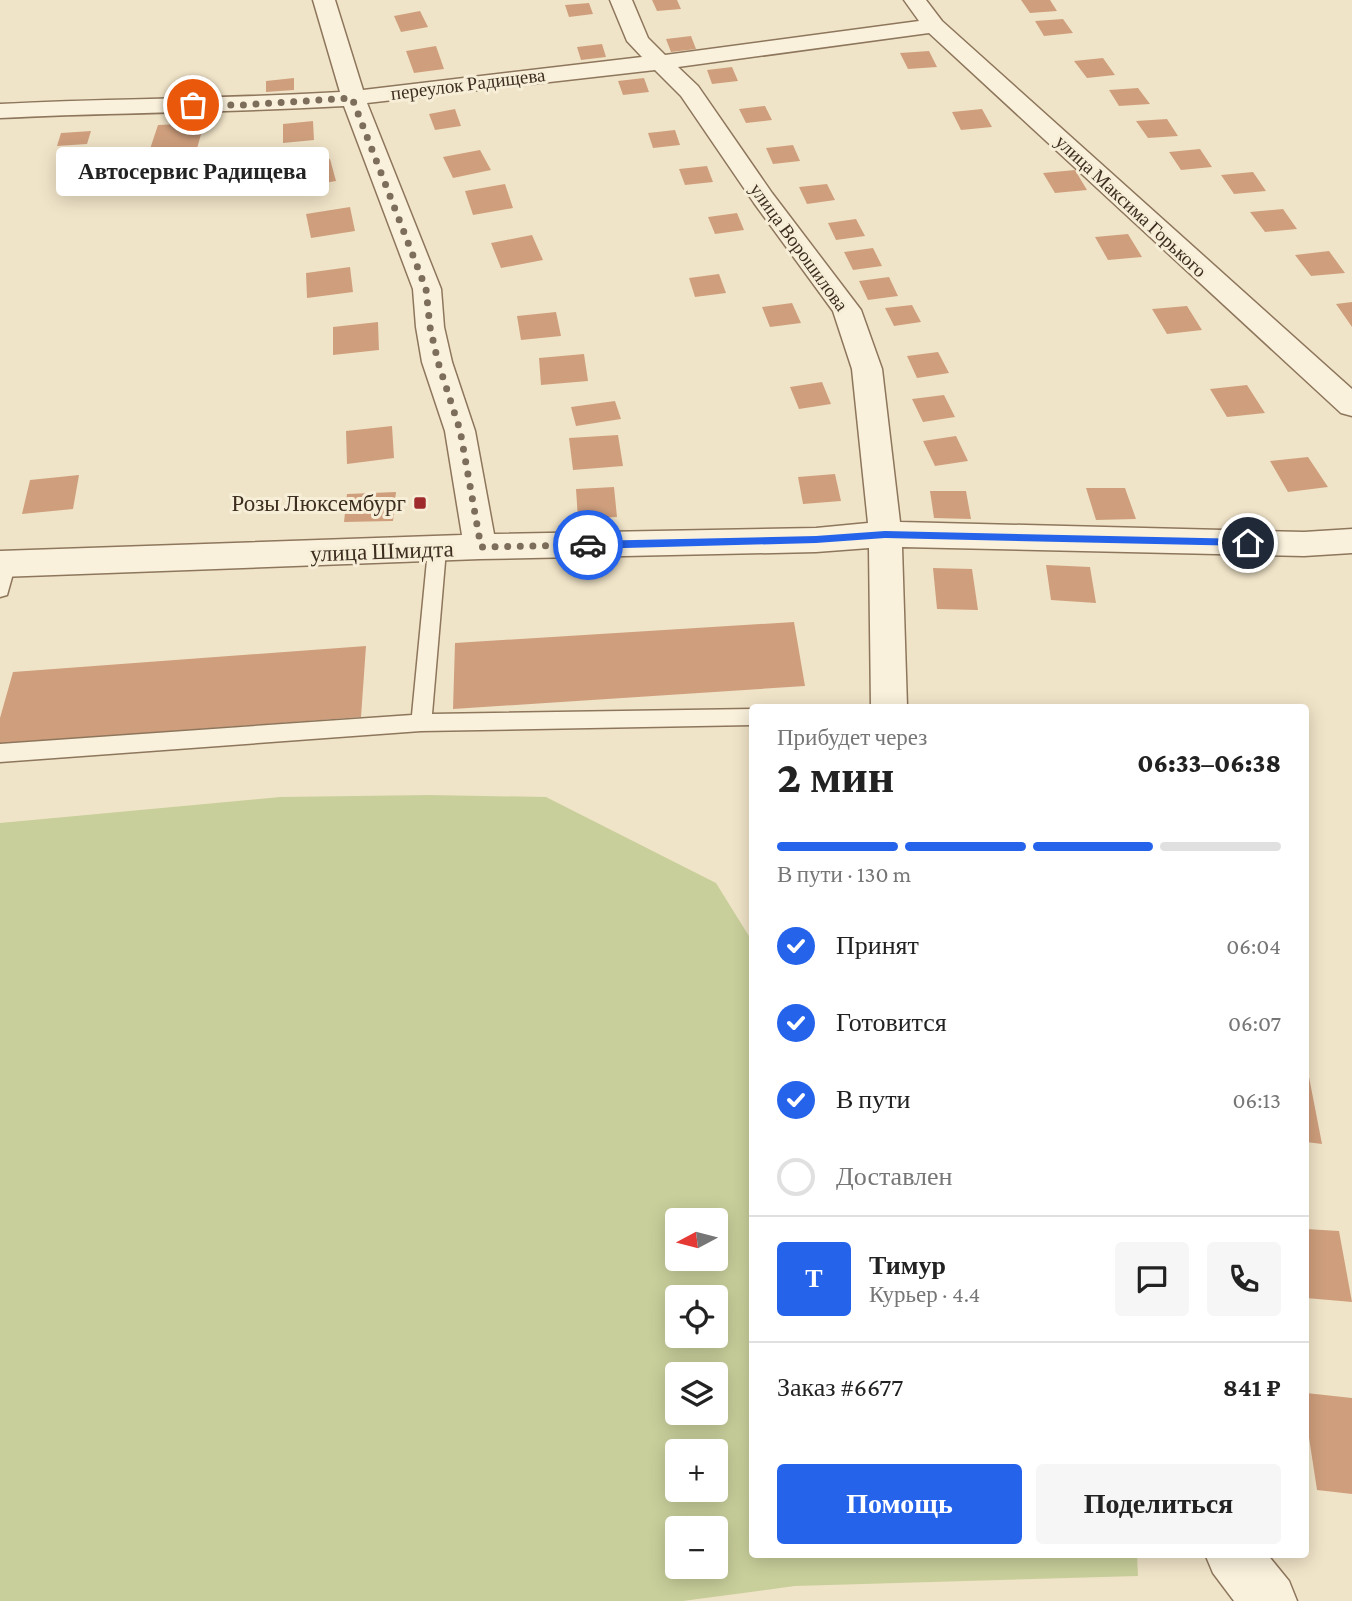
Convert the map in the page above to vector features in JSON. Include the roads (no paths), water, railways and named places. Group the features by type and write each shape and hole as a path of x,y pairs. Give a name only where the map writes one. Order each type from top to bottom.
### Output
{"street":[{"path":"324,0 341,50 352,98 426,289 430,327 438,362 460,430 481,547"},
{"name":"улица Ворошилова","path":"621,0 638,41 690,91 763,198 847,310 867,369 885,534"},
{"name":"улица Максима Горького","path":"915,0 934,26 1352,406"},
{"name":"переулок Радищева","path":"0,111 121,105 242,105 352,98 662,62 934,26"},
{"path":"885,534 889,704"},
{"name":"улица Шмидта","path":"3,572 481,547 816,540 885,534 1290,544 1352,541"},
{"path":"1235,1558 1269,1601"}],"lane":[{"path":"421,723 437,550"},
{"path":"0,753 421,723 749,717"}],"place":[{"name":"Автосервис Радищева","path":"193,105"},
{"name":"Розы Люксембург","path":"420,503"}]}
